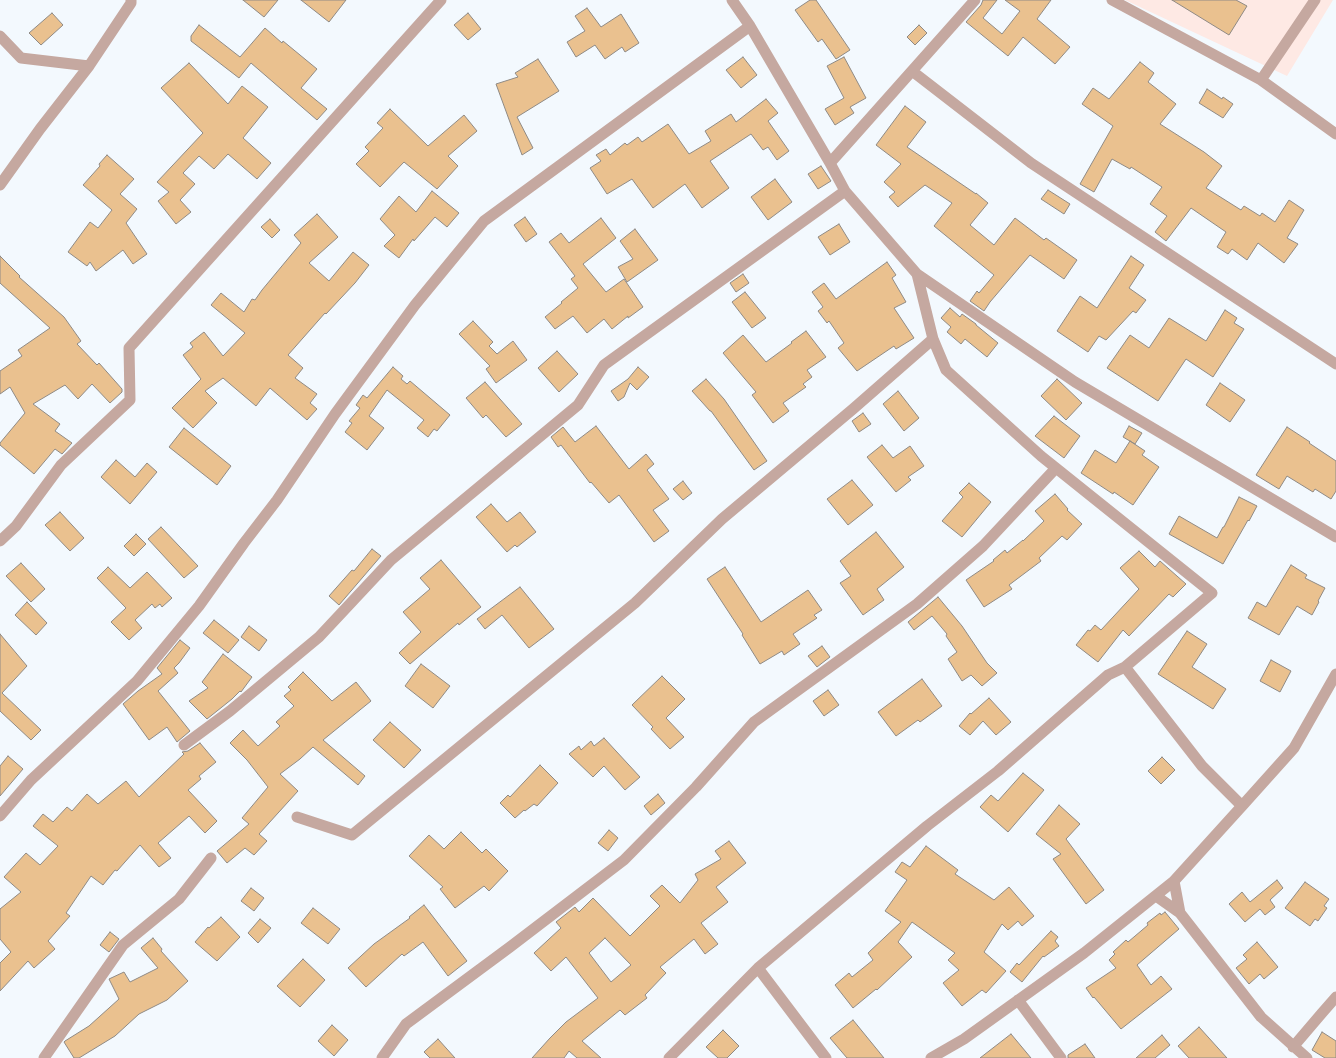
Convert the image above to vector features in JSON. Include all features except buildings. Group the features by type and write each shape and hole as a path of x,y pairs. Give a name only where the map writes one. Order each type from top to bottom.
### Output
{"street":[{"path":"0,186 40,129 89,66 131,3 131,0"},
{"path":"0,542 16,526 61,465 130,400 129,348 441,0"},
{"path":"732,0 750,26 845,191 917,274 1075,382 1336,537"},
{"path":"830,163 975,0"},
{"path":"1261,80 1315,0"},
{"path":"1114,1 1261,80 1336,134"},
{"path":"0,816 31,780 137,681 199,606 415,305 484,221 750,26"},
{"path":"0,36 22,58 89,66"},
{"path":"912,71 1032,163 1336,364"},
{"path":"184,745 230,711 319,637 391,560 578,405 604,365 845,191"},
{"path":"670,1058 758,968 927,826 998,771 1108,675 1125,667 1212,593 1056,468 946,370 932,339 917,274"},
{"path":"297,817 352,835 635,603 722,519 853,409 932,339"},
{"path":"382,1058 406,1024 624,860 696,787 754,722 918,604 983,546 1056,468"},
{"path":"1125,667 1202,766 1242,806"},
{"path":"931,1058 964,1039 1084,953 1174,881 1294,748 1336,674"},
{"path":"44,1058 124,945 179,900 211,858"},
{"path":"1174,881 1180,913"},
{"path":"1156,896 1180,913 1261,1017 1307,1058"},
{"path":"758,968 826,1058"},
{"path":"1294,1047 1336,997"},
{"path":"1018,1000 1061,1058"}],"shaded area":[{"path":"1125,0 1333,0 1287,76"}]}
